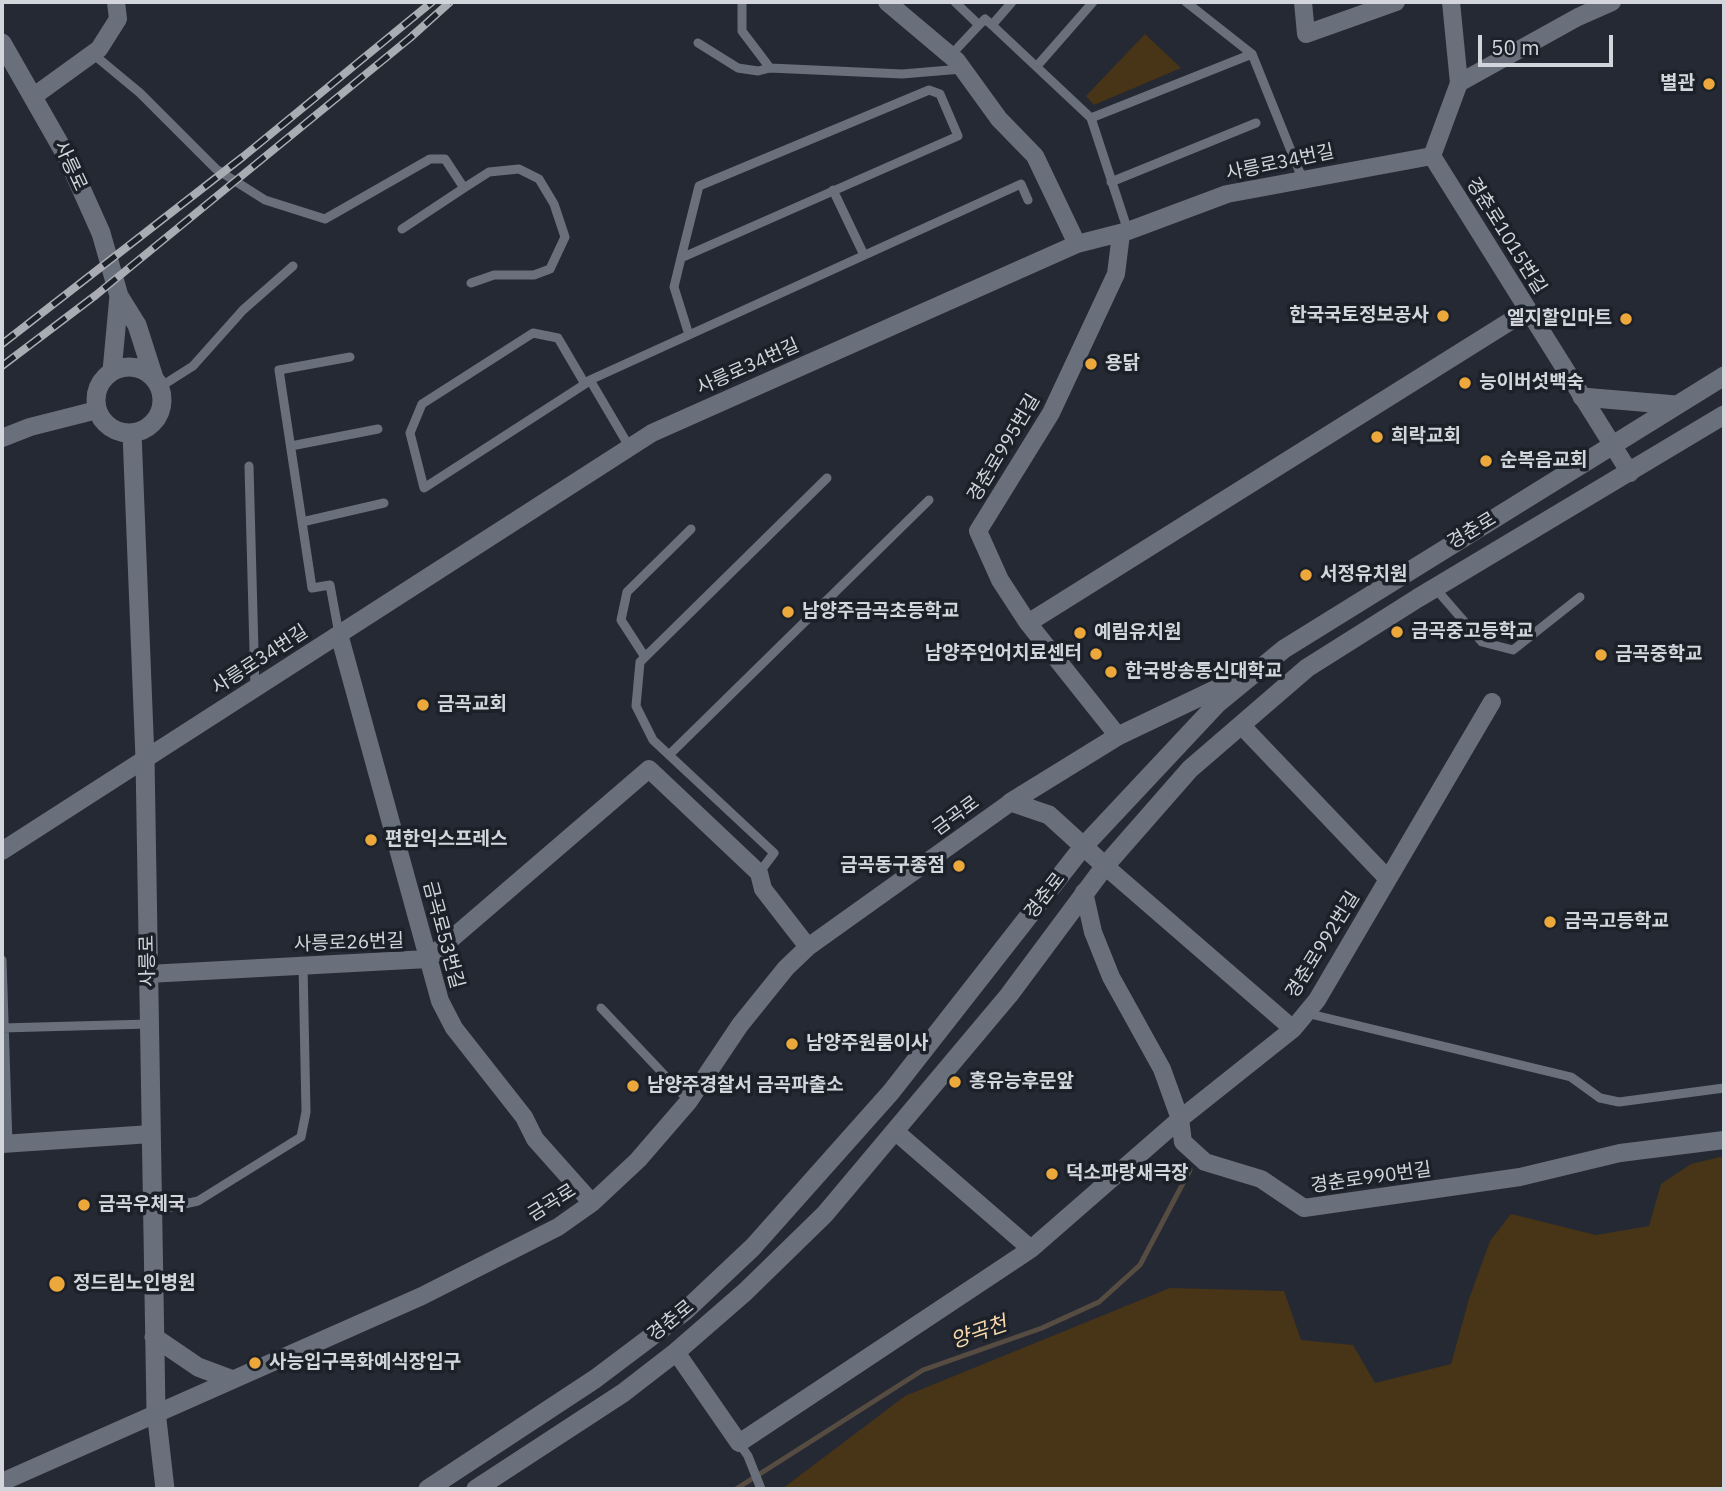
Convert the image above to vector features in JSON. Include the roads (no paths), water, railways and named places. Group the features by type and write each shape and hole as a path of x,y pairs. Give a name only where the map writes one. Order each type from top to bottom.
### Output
{"street":[{"path":"34,96 99,49 118,19 116,2"},
{"path":"887,2 956,63 999,118 1035,156 1077,244"},
{"path":"1303,2 1306,34 1396,2"},
{"path":"1432,156 1459,83 1451,2"},
{"path":"1459,83 1578,17 1612,2"},
{"name":"사릉로","path":"2,43 67,157 100,233 119,296 137,324 162,397 158,417 151,425 132,433 145,759 156,1411 165,1489"},
{"name":"사릉로34번길","path":"2,851 630,447 664,428 1077,244 1124,232 1227,194 1432,156"},
{"name":"경춘로1015번길","path":"1432,156 1630,474"},
{"name":"경춘로995번길","path":"1118,736 1028,623 1000,580 978,531 1051,413 1116,274 1124,232"},
{"name":"사릉로","path":"97,410 97,388 112,371 119,296"},
{"path":"1028,623 1528,310"},
{"path":"112,371 134,367 157,382"},
{"name":"경춘로","path":"428,1489 595,1379 684,1312 753,1247 891,1092 1082,848 1217,704 1284,649 1361,599 1724,376"},
{"path":"1582,397 1676,405"},
{"path":"2,438 30,427 97,410 110,428 132,433"},
{"name":"경춘로","path":"477,1489 623,1393 676,1352 745,1292 825,1214 1009,995 1105,866 1190,769 1307,668 1724,415"},
{"name":"금곡로53번길","path":"339,634 440,1002 454,1028 524,1117 535,1139 592,1203"},
{"path":"1011,802 1118,736 1258,669"},
{"name":"경춘로992번길","path":"1105,866 1293,1029 1317,1000 1492,702"},
{"path":"1242,726 1388,879"},
{"name":"사릉로26번길","path":"148,974 428,960 649,769 758,873"},
{"path":"1011,802 1049,816 1105,866"},
{"name":"금곡로","path":"2,1482 156,1411 422,1296 558,1227 592,1203 638,1160 689,1101 740,1026 786,968 808,947 1011,802"},
{"path":"758,873 763,889 808,947"},
{"name":"경춘로990번길","path":"1084,892 1093,932 1111,976 1162,1069 1180,1119 1183,1142 1205,1162 1261,1179 1304,1208 1520,1177 1620,1153 1724,1140"},
{"path":"676,1352 744,1449 1031,1249 1180,1119 1293,1029"},
{"path":"895,1132 1031,1249"},
{"path":"5,1144 151,1134"},
{"path":"154,1337 198,1367 230,1379"}],"lane":[{"path":"742,2 742,30 770,68"},
{"path":"955,2 979,25"},
{"path":"992,25 1013,2"},
{"path":"1037,66 1093,2"},
{"path":"1186,2 1252,54 1302,178"},
{"path":"698,43 737,68 758,71 770,68 902,74 956,63 985,19 1091,118 1124,232"},
{"path":"93,54 140,93 216,169 265,200 325,219 430,159 444,159 464,188"},
{"path":"1091,118 1252,54"},
{"path":"681,258 958,136 940,94 929,90 699,186 681,258 674,287 688,335"},
{"path":"1111,182 1256,122"},
{"path":"402,229 489,172 519,169 539,179 554,204 565,237 550,269 534,275 494,275 471,283"},
{"path":"630,447 588,382 558,338 533,333 422,404 410,433 424,488 588,382 1021,184 1028,200"},
{"path":"833,190 864,256"},
{"path":"157,382 193,366 243,310 293,266"},
{"path":"339,634 330,585 312,587 279,370 350,357"},
{"path":"291,446 378,429"},
{"path":"249,466 255,688"},
{"path":"758,873 774,853 653,740 636,706 640,662 827,478"},
{"path":"669,755 929,500"},
{"path":"302,522 384,503"},
{"path":"645,657 621,620 627,592 691,529"},
{"path":"1435,588 1482,642 1513,650 1580,597"},
{"path":"2,960 5,1144"},
{"path":"152,1211 198,1201 301,1137 306,1112 303,965"},
{"path":"601,1008 689,1101"},
{"path":"1306,1013 1571,1077 1600,1098 1619,1102 1724,1088"},
{"path":"3,1028 149,1024"},
{"path":"744,1449 761,1489"}],"waterway":[{"name":"양곡천","path":"736,1489 923,1370 1042,1328 1099,1302 1140,1265 1190,1170"}],"railway":[{"path":"2,344 244,156 432,2"},
{"path":"2,366 96,295 410,38 450,2"}],"place":[{"name":"별관","path":"1709,84"},
{"name":"한국국토정보공사","path":"1443,316"},
{"name":"엘지할인마트","path":"1626,319"},
{"name":"용닭","path":"1091,364"},
{"name":"능이버섯백숙","path":"1465,383"},
{"name":"희락교회","path":"1377,437"},
{"name":"순복음교회","path":"1486,461"},
{"name":"서정유치원","path":"1306,575"},
{"name":"남양주금곡초등학교","path":"788,612"},
{"name":"금곡중고등학교","path":"1397,632"},
{"name":"예림유치원","path":"1080,633"},
{"name":"남양주언어치료센터","path":"1096,654"},
{"name":"금곡중학교","path":"1601,655"},
{"name":"한국방송통신대학교","path":"1111,672"},
{"name":"금곡교회","path":"423,705"},
{"name":"편한익스프레스","path":"371,840"},
{"name":"금곡동구종점","path":"959,866"},
{"name":"금곡고등학교","path":"1550,922"},
{"name":"남양주원룸이사","path":"792,1044"},
{"name":"홍유능후문앞","path":"955,1082"},
{"name":"남양주경찰서 금곡파출소","path":"633,1086"},
{"name":"덕소파랑새극장","path":"1052,1174"},
{"name":"금곡우체국","path":"84,1205"},
{"name":"정드림노인병원","path":"57,1284"},
{"name":"사능입구목화예식장입구","path":"255,1363"}]}
